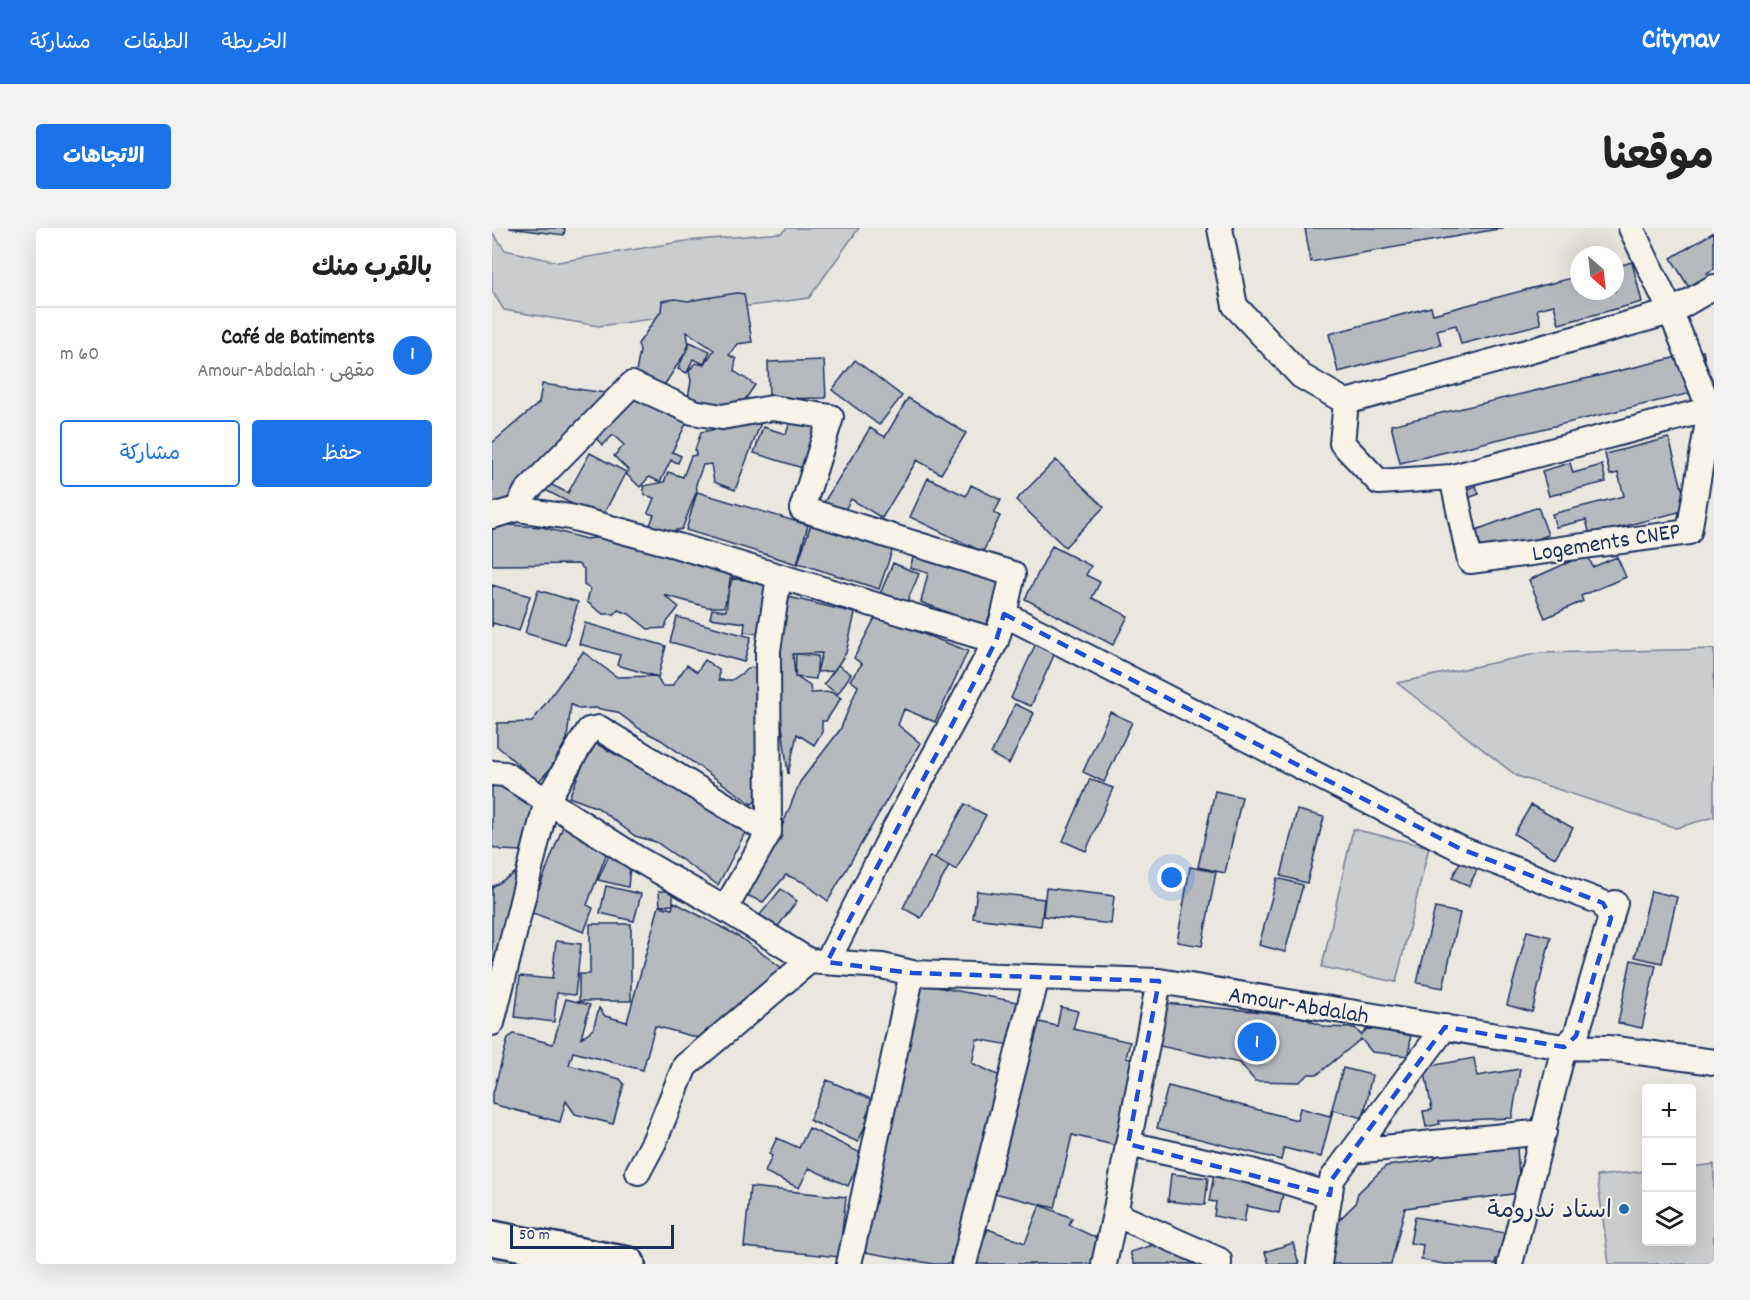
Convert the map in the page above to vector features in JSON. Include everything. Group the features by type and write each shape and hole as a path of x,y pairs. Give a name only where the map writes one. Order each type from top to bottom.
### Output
{"street":[{"path":"1220,228 1235,306 1301,376 1346,402 1671,312 1714,287"},
{"path":"1346,402 1342,443 1379,482 1452,477 1712,409 1671,312 1631,228"},
{"path":"517,509 526,492 632,384 693,412 722,417 772,408 831,417 802,509 1013,573 996,641 893,832 818,961 685,1066 654,1142 638,1172"},
{"name":"Logements CNEP","path":"1452,477 1470,561 1689,532 1712,409"},
{"path":"492,516 517,509 570,518 678,546 996,641"},
{"path":"724,909 769,831 768,650 779,576"},
{"path":"1004,614 1461,849 1614,908 1576,1036 1564,1047 1510,1264"},
{"path":"492,1023 547,800 589,730 599,728 769,831"},
{"path":"492,773 505,774 638,859 818,961"},
{"name":"Amour-Abdalah","path":"818,961 882,966 912,973 1159,981 1564,1047 1608,1048 1714,1062"},
{"path":"849,1264 912,973"},
{"path":"964,1264 1037,976"},
{"path":"1104,1264 1116,1214 1159,981"},
{"path":"1319,1264 1332,1179 1445,1027"},
{"path":"1353,1151 1544,1132"},
{"path":"1128,1144 1251,1171 1330,1195"},
{"path":"1116,1214 1219,1260 1219,1264"},
{"path":"492,1239 555,1258 628,1264"}],"highlighted area":[{"path":"1004,614 1461,849 1603,903 1611,918 1576,1036 1564,1047 1445,1027 1332,1179 1330,1195 1128,1144 1159,981 912,973 827,962 996,641"}],"shaded area":[{"path":"787,228 859,228 809,298 599,326 504,310 492,291 492,232 505,250 558,262 686,241 781,233"},
{"path":"1714,649 1714,817 1676,828 1517,776 1397,683 1540,653"},
{"path":"1353,829 1429,847 1396,982 1322,967"},
{"name":"استاد ندرومة","path":"1714,1164 1714,1264 1609,1264 1597,1176 1642,1171 1642,1246 1696,1246 1696,1166"}],"building":[{"path":"509,228 565,228 564,235"},
{"path":"1504,228 1311,262 1305,229"},
{"path":"1714,232 1714,269 1707,273 1711,280 1691,291 1671,258"},
{"path":"1632,262 1642,302 1559,324 1554,305 1537,309 1541,324 1461,344 1456,325 1437,330 1441,345 1338,372 1329,334 1431,307 1433,314 1570,278 1570,300 1624,300 1624,264"},
{"path":"737,293 744,294 752,342 737,344 729,355 736,359 734,371 755,385 740,407 710,412 688,398 691,381 689,371 695,363 704,365 714,350 687,332 689,347 665,384 654,382 645,376 635,377 640,351 638,344 661,311 662,301 675,299 688,301"},
{"path":"690,342 710,351 704,364 693,359 687,373 678,369"},
{"path":"1703,351 1708,373 1704,390 1400,463 1391,425"},
{"path":"824,360 826,398 769,399 768,362"},
{"path":"855,360 902,396 879,425 832,390"},
{"path":"542,384 613,394 579,431 505,503 492,508 492,443 539,403"},
{"path":"630,392 688,420 672,452 681,456 678,463 671,460 660,482 649,477 640,487 626,474 629,471 614,456 624,445 613,435 603,445 591,434"},
{"path":"908,398 966,433 941,474 917,460 882,518 851,499 843,513 824,502 870,428 885,437"},
{"path":"793,414 822,423 809,470 754,453 763,427 786,434"},
{"path":"762,420 735,490 714,482 711,464 703,465 696,484 697,490 682,529 668,532 650,525 654,515 648,513 654,498 645,495 643,486 664,482 668,472 683,477 691,456 696,455 695,450 701,432"},
{"path":"1669,438 1684,496 1698,507 1590,535 1586,520 1556,527 1552,514 1624,496 1618,473 1610,475 1605,454"},
{"path":"590,453 626,472 601,519 545,490 548,483 568,493"},
{"path":"1056,460 1104,507 1065,547 1016,500"},
{"path":"1570,463 1573,473 1602,465 1606,482 1549,496 1542,471"},
{"path":"928,478 966,496 971,485 1001,500 994,513 1000,516 983,552 910,517"},
{"path":"1476,486 1479,494 1465,499 1476,530 1538,507 1548,535 1478,561 1454,494"},
{"path":"697,492 808,525 797,564 686,530"},
{"path":"813,518 894,545 879,589 798,563"},
{"path":"492,524 542,527 586,539 603,537 735,569 724,607 707,607 664,595 679,607 665,628 648,629 629,614 618,610 615,614 603,614 587,602 590,589 584,585 584,569 578,564 492,565"},
{"path":"1052,546 1091,566 1086,575 1100,582 1092,598 1128,616 1113,645 1025,599"},
{"path":"916,548 1004,580 985,627 921,602 928,573 910,568"},
{"path":"1587,554 1593,567 1617,557 1626,577 1581,596 1583,601 1545,618 1529,580"},
{"path":"893,563 919,574 906,604 880,594"},
{"path":"730,578 775,584 768,635 744,632 745,623 710,618 712,609 726,611"},
{"path":"492,585 530,596 519,631 493,623 492,627"},
{"path":"538,590 578,602 565,645 525,633"},
{"path":"780,591 789,597 855,613 846,653 834,671 817,672 822,653 793,654 795,676 810,686 811,693 831,692 841,698 826,721 822,721 822,732 814,745 797,734 788,774 771,637"},
{"path":"876,616 968,651 935,722 904,709 898,725 920,743 828,901 803,882 786,875 763,902 739,892 777,839 800,782 840,730 858,686 850,680 862,664 854,658"},
{"path":"677,617 751,637 744,662 670,642"},
{"path":"585,623 666,646 658,677 617,665 620,655 579,644"},
{"path":"1036,643 1055,653 1031,706 1011,698"},
{"path":"583,652 617,677 656,676 662,686 672,686 687,665 697,672 705,660 719,670 719,680 732,680 751,667 760,670 759,797 752,804 617,712 595,708 579,709 571,704 567,739 550,769 538,782 497,746 497,723 532,722"},
{"path":"796,654 818,656 816,679 795,677"},
{"path":"838,665 851,674 838,694 824,684"},
{"path":"1015,704 1034,713 1009,764 991,754"},
{"path":"1110,712 1132,722 1104,782 1083,772"},
{"path":"593,742 748,827 718,885 656,842 635,836 598,808 569,797"},
{"path":"1090,779 1113,788 1086,851 1063,841"},
{"path":"492,782 535,801 521,851 492,847"},
{"path":"1215,791 1242,797 1225,873 1198,867"},
{"path":"965,804 986,815 956,870 935,858"},
{"path":"1531,805 1573,828 1555,858 1514,834"},
{"path":"1297,810 1324,817 1307,883 1281,876"},
{"path":"565,821 611,842 587,905 593,908 584,932 530,912"},
{"path":"612,848 630,867 628,887 598,880"},
{"path":"930,856 949,866 921,918 903,908"},
{"path":"1461,860 1478,868 1469,886 1452,878"},
{"path":"1190,867 1216,872 1202,946 1177,942"},
{"path":"515,873 523,873 492,984 492,887"},
{"path":"1277,878 1303,885 1285,952 1259,945"},
{"path":"606,886 641,894 634,921 600,913"},
{"path":"1046,888 1114,896 1111,924 1043,916"},
{"path":"781,889 797,901 776,929 759,916"},
{"path":"659,891 673,891 673,905 660,906"},
{"path":"977,891 1044,899 1041,926 973,918"},
{"path":"1651,891 1677,897 1662,963 1635,957"},
{"path":"674,902 738,936 789,973 702,1039 655,1026 643,1070 573,1052 569,1065 620,1079 624,1084 613,1124 575,1114 566,1101 560,1122 492,1104 508,1038 514,1034 553,1044 566,999 590,1005 581,1038 593,1029 599,1008 605,1016 627,1022 659,906 672,909"},
{"path":"1435,908 1460,913 1443,988 1417,983"},
{"path":"590,924 631,924 631,1001 579,1001 579,974 590,974"},
{"path":"1527,931 1551,937 1532,1012 1507,1005"},
{"path":"556,941 581,944 575,995 557,993 554,1022 515,1017 520,976 552,979"},
{"path":"1631,960 1656,965 1642,1028 1618,1023"},
{"path":"915,983 1023,1003 1015,1046 977,1039 972,1063 1002,1077 963,1259 951,1257 950,1264 934,1264 864,1252"},
{"path":"1164,1003 1296,1015 1325,1027 1355,1028 1361,1035 1367,1029 1411,1030 1409,1056 1372,1052 1361,1039 1318,1074 1309,1074 1299,1082 1255,1081 1240,1063 1155,1045"},
{"path":"1061,1007 1078,1011 1073,1029 1130,1042 1126,1058 1134,1060 1119,1125 1127,1127 1122,1147 1072,1135 1055,1208 994,1193 1035,1021 1057,1026"},
{"path":"1474,1058 1477,1076 1520,1069 1512,1118 1439,1121 1440,1124 1426,1127 1423,1111 1432,1110 1424,1067"},
{"path":"1343,1068 1372,1075 1363,1118 1333,1110 1321,1157 1284,1148 1281,1160 1157,1128 1168,1086 1297,1120 1300,1108 1330,1116"},
{"path":"827,1080 873,1100 866,1116 869,1117 858,1142 809,1120"},
{"path":"809,1128 863,1154 848,1186 809,1168 799,1188 765,1172 772,1156 769,1154 777,1138 799,1148"},
{"path":"1517,1147 1520,1193 1405,1208 1391,1264 1329,1264 1328,1256 1338,1221 1355,1204 1358,1193 1386,1166 1433,1160 1439,1153"},
{"path":"1171,1174 1208,1178 1205,1205 1168,1201"},
{"path":"1214,1175 1284,1189 1279,1213 1247,1206 1244,1222 1214,1216 1216,1202 1209,1201"},
{"path":"750,1187 846,1197 839,1257 744,1247"},
{"path":"1040,1205 1072,1218 1069,1225 1107,1243 1100,1264 973,1264 988,1229 1025,1243"},
{"path":"1415,1217 1511,1234 1507,1261 1496,1259 1495,1264 1444,1264 1421,1260 1423,1245 1410,1243"},
{"path":"492,1240 516,1247 511,1264 492,1264"},
{"path":"1167,1241 1195,1264 1134,1264 1130,1252"},
{"path":"1293,1243 1299,1264 1269,1264 1265,1252"}],"place":[{"name":"Café de Batiments","path":"1257,1042"},
{"name":"استاد ندرومة","path":"1624,1209"}]}
